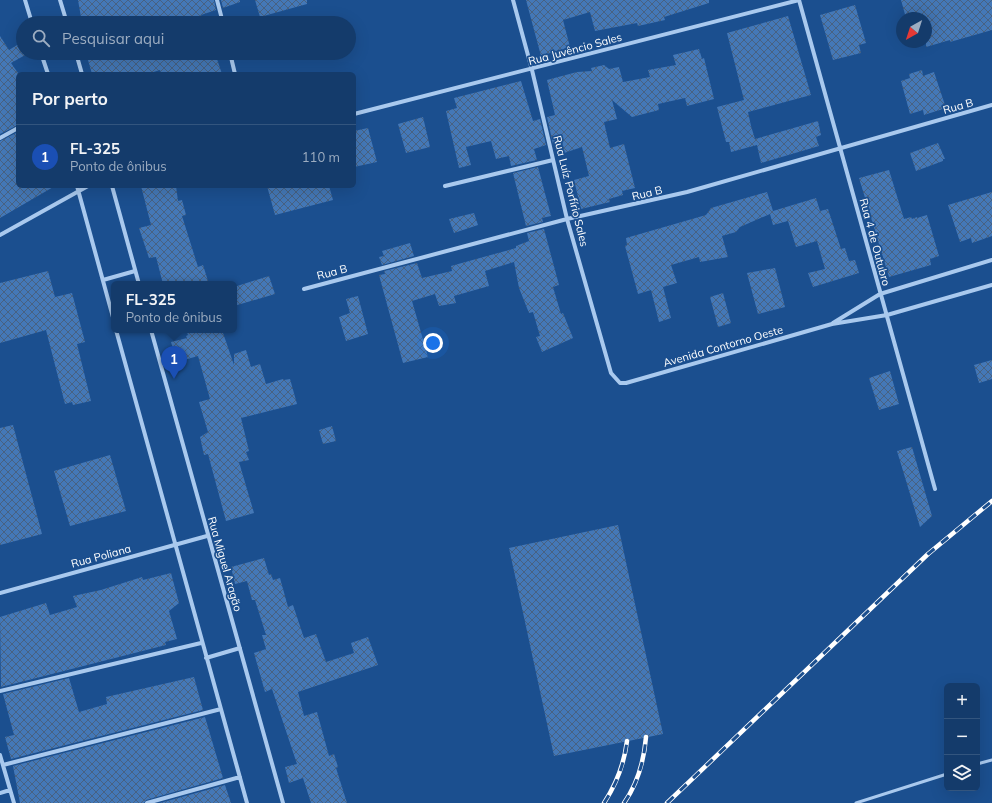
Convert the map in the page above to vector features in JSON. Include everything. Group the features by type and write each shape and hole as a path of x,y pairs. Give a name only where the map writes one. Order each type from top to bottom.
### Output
{"street":[{"path":"25,0 30,16"},
{"path":"60,0 65,16"},
{"path":"217,0 221,16"},
{"name":"Rua Luíz Porfírio Sales","path":"513,0 532,70 567,219 611,373 620,383"},
{"name":"Rua Juvêncio Sales","path":"356,114 532,70 799,0"},
{"name":"Rua 4 de Outubro","path":"799,0 839,149 935,489"},
{"path":"44,60 47,72"},
{"path":"78,60 82,72"},
{"path":"232,60 235,72"},
{"name":"Rua B","path":"304,289 567,219 687,192 992,105"},
{"path":"0,138 16,129"},
{"path":"445,186 553,160"},
{"path":"0,235 77,188 111,312"},
{"path":"113,188 138,281"},
{"name":"Avenida Contorno Oeste","path":"832,324 880,294 992,260"},
{"path":"102,280 135,271"},
{"name":"Avenida Contorno Oeste","path":"620,383 626,383 832,324 887,315 992,285"},
{"path":"117,333 176,545 201,643 247,803"},
{"name":"Rua Miguel Aragão","path":"152,333 207,536 283,803"},
{"name":"Rua Poliana","path":"0,593 207,536"},
{"path":"0,691 201,643"},
{"path":"206,658 240,648"},
{"path":"3,765 221,709"},
{"path":"0,755 14,803"},
{"path":"147,803 240,777"},
{"path":"0,793 10,790"}],"lane":[{"path":"980,763 992,760"},
{"path":"856,803 944,775"}],"building":[{"path":"78,0 214,0 216,10 201,16 81,16"},
{"path":"221,0 240,0 240,2 223,8"},
{"path":"255,0 307,0 307,4 260,16"},
{"path":"526,0 709,0 709,3 664,17 665,20 638,26 637,23 595,31 590,12 563,20 570,47 541,56"},
{"path":"901,0 992,0 992,30 950,42 950,40 932,45 932,12 904,12"},
{"path":"855,5 866,43 859,45 861,53 833,60 820,15"},
{"path":"788,16 811,95 748,112 751,126 755,139 818,121 821,135 816,137 819,146 761,163 757,145 731,152 729,142 726,142 717,107 744,100 727,33"},
{"path":"0,36 9,50 16,46 16,60 11,63 17,72 16,72 16,126 0,134"},
{"path":"699,49 702,59 704,58 714,99 687,106 685,98 658,104 659,110 632,117 612,100 617,119 604,122 610,148 624,144 635,188 622,191 623,195 609,199 610,202 581,209 574,180 589,176 582,147 564,153 560,142 553,144 547,117 555,115 547,80 577,72 592,71 591,68 604,65 609,69 619,67 623,82 650,77 648,70 676,65 673,55"},
{"path":"88,60 217,60 221,72 160,72 160,70 154,72 91,72"},
{"path":"922,70 923,76 934,72 946,108 924,115 923,110 910,114 901,81 910,78 909,74"},
{"path":"521,81 533,121 540,119 546,145 534,149 537,160 511,166 509,156 496,159 491,141 466,147 471,165 459,168 446,111 457,108 454,98"},
{"path":"423,117 430,147 406,153 398,124"},
{"path":"368,128 377,162 356,167 356,131"},
{"path":"16,133 16,188 52,188 0,218 0,141"},
{"path":"938,143 945,159 916,171 910,153"},
{"path":"538,167 551,216 542,218 543,222 526,226 513,173"},
{"path":"889,170 904,219 911,217 912,219 927,215 939,256 930,259 931,265 889,277 859,178"},
{"path":"142,188 176,188 178,201 182,200 186,215 182,216 198,267 203,265 208,281 162,281 156,257 149,258 139,228 151,225"},
{"path":"268,188 330,188 333,200 275,215"},
{"path":"767,192 773,211 816,198 820,211 828,209 841,249 845,248 849,261 855,260 859,273 813,287 808,273 825,269 817,241 796,247 788,221 773,225 770,214 740,227 736,232 722,236 728,257 700,262 699,257 671,265 677,283 663,287 671,318 659,322 651,290 638,294 625,246 627,245 626,238 706,215 711,208"},
{"path":"992,192 992,236 972,243 971,238 960,242 948,205"},
{"path":"474,213 478,225 454,233 449,219"},
{"path":"544,229 559,285 553,287 561,314 563,313 573,338 542,352 536,337 540,336 533,312 529,313 519,288 514,262 485,271 489,286 454,296 456,303 439,306 435,294 412,301 428,357 403,363 379,275 385,274 384,271 417,263 422,278 452,271 451,266 516,248 516,246 529,241 527,233"},
{"path":"410,243 414,256 382,265 379,257 384,256 382,251"},
{"path":"775,268 785,307 758,314 747,273"},
{"path":"48,271 55,297 72,293 85,342 77,344 91,401 73,405 72,402 65,404 46,330 0,343 0,283"},
{"path":"269,276 275,294 237,305 237,286"},
{"path":"723,293 731,323 718,327 710,297"},
{"path":"358,296 368,334 346,341 339,317 350,313 346,299"},
{"path":"187,333 223,333 234,365 234,354 246,350 251,367 260,364 266,384 283,379 290,379 297,404 241,418 249,451 246,452 249,460 239,462 254,513 226,521 208,454 204,455 200,437 208,432 199,402 210,399 198,356 177,362 171,342 187,338 186,336 188,335"},
{"path":"992,360 992,379 979,383 974,365"},
{"path":"890,371 899,404 879,410 869,378"},
{"path":"13,425 42,534 0,545 0,428"},
{"path":"332,426 336,441 323,444 319,430"},
{"path":"912,447 932,516 920,527 897,451"},
{"path":"110,455 126,511 70,526 54,471"},
{"path":"618,525 663,734 554,756 509,548"},
{"path":"264,558 269,575 271,574 273,580 280,578 288,607 293,605 304,638 316,634 326,662 354,653 351,643 368,637 378,665 298,692 304,716 317,712 329,756 334,754 338,767 336,768 347,803 311,803 303,778 289,783 285,767 297,764 272,689 265,692 254,653 266,649 262,635 266,635 255,600 252,600 247,581 235,584 231,567"},
{"path":"171,573 179,603 169,611 177,639 165,642 166,645 1,687 0,617 46,603 50,615 77,607 73,596 101,590 142,577 143,580"},
{"path":"194,677 203,710 11,759 5,737 14,735 3,694 69,678 79,712 107,704 106,697"},
{"path":"205,717 223,778 146,800 144,803 20,803 13,766"},
{"path":"225,785 231,803 160,803"}],"railway":[{"path":"667,803 928,554 992,501"},
{"path":"624,803 640,772 646,737"},
{"path":"604,803 619,774 627,741"}],"place":[{"name":"FL-325","path":"174,379"}]}
